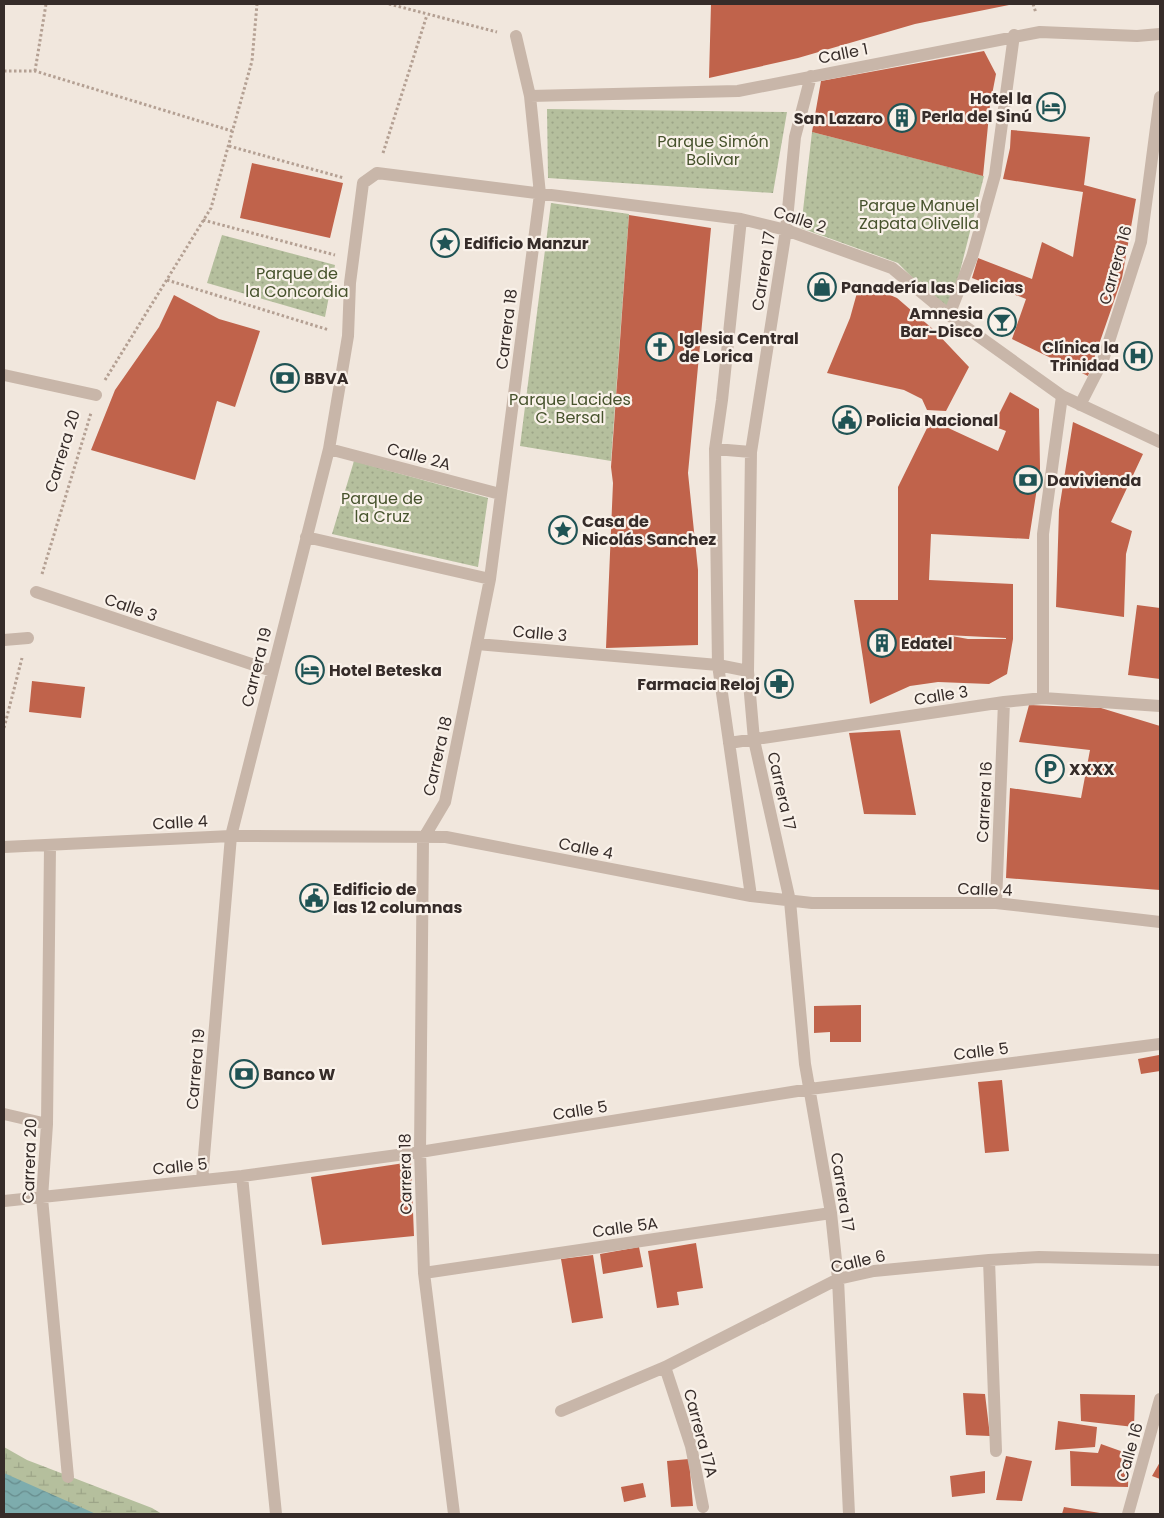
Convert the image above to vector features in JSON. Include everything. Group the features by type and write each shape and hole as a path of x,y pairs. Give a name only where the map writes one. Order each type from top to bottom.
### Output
{"street":[{"name":"Calle 1","path":"530,96 738,91 1040,32 1137,36 1160,34"},
{"name":"Carrera 18","path":"454,1514 424,1273 420,1152 423,839 445,802 490,579 540,194 530,96 516,36"},
{"path":"949,315 972,257 995,175 1014,36"},
{"name":"Carrera 17","path":"810,76 795,138 786,230 751,452 748,672 754,740 790,900 805,1064 831,1213 838,1279 849,1514"},
{"name":"Carrera 16","path":"1080,405 1102,360 1141,242 1160,97"},
{"path":"363,183 377,173"},
{"name":"Calle 2","path":"377,173 741,219 786,230 892,268 949,315 1062,396 1160,442"},
{"name":"Carrera 19","path":"202,1180 231,836 329,449 348,336 353,260 363,183"},
{"name":"Carrera 17","path":"741,219 715,449 718,665 750,896"},
{"path":"4,375 96,395"},
{"path":"1043,698 1043,534 1062,396"},
{"name":"Calle 2A","path":"329,449 500,494"},
{"path":"715,449 751,452"},
{"path":"306,537 490,579"},
{"name":"Calle 3","path":"36,592 272,671"},
{"path":"4,640 28,638"},
{"name":"Calle 3","path":"477,644 718,665 748,672"},
{"name":"Calle 3","path":"729,743 1004,702 1043,698 1160,706"},
{"name":"Carrera 16","path":"996,903 1004,702"},
{"name":"Calle 4","path":"4,847 231,836 423,839 446,837 750,896 812,903 996,903 1160,922"},
{"name":"Carrera 20","path":"50,846 47,1124 42,1198 68,1477"},
{"name":"Calle 5","path":"4,1201 242,1176 420,1152 810,1089 1160,1044"},
{"path":"4,1114 47,1124"},
{"path":"242,1176 276,1514"},
{"name":"Calle 5A","path":"424,1273 831,1213"},
{"name":"Calle 6","path":"561,1411 665,1367 838,1279 874,1271 989,1260 1039,1258 1160,1260"},
{"path":"989,1260 996,1451"},
{"name":"Carrera 17A","path":"665,1367 691,1446 703,1508"},
{"name":"Calle 16","path":"1128,1514 1160,1399"}],"path":[{"path":"35,71 46,4"},
{"name":"Carrera 20","path":"36,592 96,395 211,208 252,61 257,4"},
{"path":"389,4 516,36"},
{"path":"377,173 428,15"},
{"path":"4,71 35,71 232,130"},
{"path":"229,146 363,183"},
{"path":"203,220 353,260"},
{"path":"167,280 348,336"},
{"path":"4,728 28,638"}],"green space":[{"name":"Parque Simón Bolivar","path":"547,109 787,112 773,193 548,178"},
{"name":"Parque Manuel Zapata Olivella","path":"812,132 984,176 949,315 898,263 801,228"},
{"name":"Parque Lacides C. Bersal","path":"551,203 629,214 611,461 520,446"},
{"name":"Parque de la Concordia","path":"222,235 335,265 325,317 207,283"},
{"name":"Parque de la Cruz","path":"354,461 488,498 478,567 332,534"},
{"path":"4,1447 27,1460 152,1508 162,1514 4,1514"}],"water":[{"path":"4,1473 96,1514 4,1514"}],"building":[{"path":"711,4 1009,5 915,24 798,58 709,78"},
{"name":"San Lazaro","path":"984,51 996,74 990,105 983,176 812,132 821,81"},
{"path":"1011,130 1090,137 1084,185 1136,199 1122,278 1088,376 1012,339 1026,299 972,278 978,258 1032,279 1042,242 1073,257 1083,192 1003,179 1010,148"},
{"path":"252,163 343,183 330,238 240,218"},
{"path":"629,215 711,228 688,473 698,570 698,645 606,648 613,483 611,467"},
{"path":"860,282 897,298 934,330 969,367 946,411 927,410 922,399 904,390 827,373 850,318"},
{"path":"174,295 219,319 260,331 235,407 217,401 195,480 91,450 115,390 159,327"},
{"path":"1010,392 1039,409 1040,469 1029,539 931,534 929,580 1013,584 1013,639 1007,674 989,684 938,682 910,686 870,704 854,600 898,600 898,487 931,420 998,451 1006,431 993,426","holes":["946,635 1006,638 968,639"]},
{"path":"1073,422 1143,454 1111,522 1132,531 1126,554 1124,617 1056,607 1059,510"},
{"path":"1137,605 1160,608 1160,679 1128,675"},
{"path":"32,681 85,687 81,718 29,712"},
{"path":"1029,705 1101,708 1160,726 1160,890 1006,878 1010,788 1081,798 1090,750 1019,742"},
{"path":"900,730 916,815 864,814 849,733"},
{"path":"861,1005 861,1042 830,1042 830,1032 814,1033 814,1006"},
{"path":"1159,1055 1160,1071 1141,1074 1138,1059"},
{"path":"1002,1080 1009,1151 985,1153 978,1082"},
{"path":"411,1162 414,1236 322,1245 311,1177"},
{"path":"696,1243 703,1288 677,1292 679,1305 657,1308 648,1251"},
{"path":"639,1247 643,1267 603,1274 600,1254"},
{"path":"593,1255 603,1318 572,1323 561,1259"},
{"path":"963,1393 985,1394 990,1436 966,1435"},
{"path":"1080,1394 1135,1395 1134,1427 1081,1421"},
{"path":"1058,1421 1097,1427 1095,1447 1055,1450"},
{"path":"1101,1444 1129,1454 1128,1487 1071,1486 1070,1451 1098,1453"},
{"path":"1006,1456 1032,1461 1022,1501 996,1500"},
{"path":"689,1459 693,1506 671,1507 667,1461"},
{"path":"1160,1462 1160,1479 1152,1476"},
{"path":"985,1471 985,1493 952,1497 950,1476"},
{"path":"643,1483 646,1497 624,1502 621,1487"},
{"path":"1064,1507 1100,1513 1100,1514 1062,1514"}],"place":[{"name":"Hotel la Perla del Sinú","path":"1051,107"},
{"name":"San Lazaro","path":"902,118"},
{"name":"Edificio Manzur","path":"445,243"},
{"name":"Panadería las Delicias","path":"822,287"},
{"name":"Amnesia Bar-Disco","path":"1002,322"},
{"name":"Iglesia Central de Lorica","path":"660,347"},
{"name":"Clínica la Trinidad","path":"1138,356"},
{"name":"BBVA","path":"285,378"},
{"name":"Policia Nacional","path":"847,420"},
{"name":"Davivienda","path":"1028,480"},
{"name":"Casa de Nicolás Sanchez","path":"563,530"},
{"name":"Edatel","path":"882,643"},
{"name":"Hotel Beteska","path":"310,670"},
{"name":"Farmacia Reloj","path":"779,684"},
{"name":"XXXX","path":"1050,769"},
{"name":"Edificio de las 12 columnas","path":"314,898"},
{"name":"Banco W","path":"244,1074"}]}
